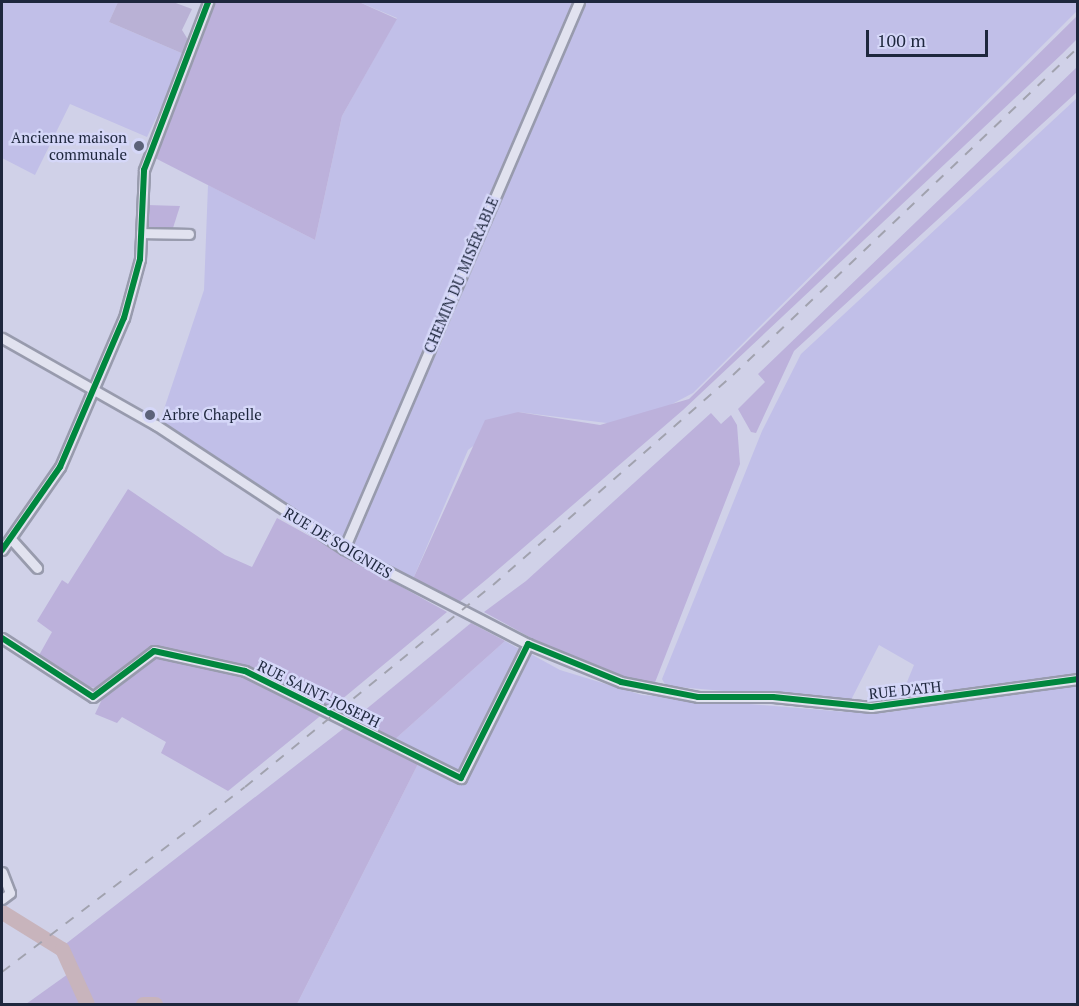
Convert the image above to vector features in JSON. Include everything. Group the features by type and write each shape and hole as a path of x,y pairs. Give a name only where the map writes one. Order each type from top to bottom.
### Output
{"street":[{"path":"2,550 60,467 96,389 134,289 141,233 144,170 208,2"},
{"name":"CHEMIN DU MISÉRABLE","path":"344,549 579,2"},
{"path":"141,233 189,234"},
{"name":"RUE DE SOIGNIES","path":"2,338 96,389 344,549 528,644 621,682 698,698"},
{"path":"11,539 37,568"},
{"name":"RUE SAINT-JOSEPH","path":"2,638 93,697 154,651 245,671 461,778 528,644"},
{"name":"RUE D'ATH","path":"698,698 773,697 871,707 1077,679"},
{"path":"2,872 4,897"}],"shaded area":[{"path":"2,2 118,2 109,22 186,55 147,137 70,104 35,175 2,158"},
{"path":"118,2 173,2 192,9 182,30 190,43 186,55 109,22"},
{"path":"208,2 359,2 397,19 342,116 315,240 155,158"},
{"path":"359,2 1077,2 1077,11 693,393 657,412 615,424 518,412 468,450 413,579 351,546 415,383 344,543 160,421 204,290 208,185 315,240 342,116 397,18"},
{"path":"1077,16 1077,39 1062,54 683,410 487,579 458,603 413,579 485,420 518,412 600,425 689,399"},
{"path":"1077,67 1077,92 794,351 756,433 751,432 738,409 765,382 758,374"},
{"path":"1077,98 1077,674 900,699 914,665 879,645 850,702 666,686 662,679 762,431 801,354"},
{"path":"147,205 180,206 173,228 147,228"},
{"path":"711,413 721,424 731,415 737,425 740,464 654,685 579,664 484,612 526,581"},
{"path":"128,489 225,555 252,567 277,518 447,612 329,710 244,668 165,648 141,654 98,688 85,687 38,657 52,632 37,621 62,580 68,584"},
{"path":"471,623 505,641 393,741 353,720"},
{"path":"505,641 521,650 460,772 393,741"},
{"path":"529,653 560,670 642,695 846,712 883,713 1077,685 1077,1004 297,1004 420,760 463,782"},
{"path":"153,655 239,672 324,713 228,791 161,753 166,742 122,717 117,723 95,714 105,693"},
{"path":"348,725 420,760 297,1004 89,1004 85,1000 87,1004 26,1004 75,969 63,946"}],"waterway":[{"path":"2,912 62,949 87,1004"},
{"path":"143,1004 155,1004"}],"railway":[{"path":"2,972 245,787 493,585 733,375 1078,48"}],"cycle path":[{"path":"2,550 60,467 124,318 140,259 144,170 208,2"},
{"path":"2,638 93,697 154,651 245,671 461,778 528,644 621,682 698,697 773,697 871,707 1078,679"}],"place":[{"name":"Ancienne maison communale","path":"139,146"},
{"name":"Arbre Chapelle","path":"150,415"}]}
